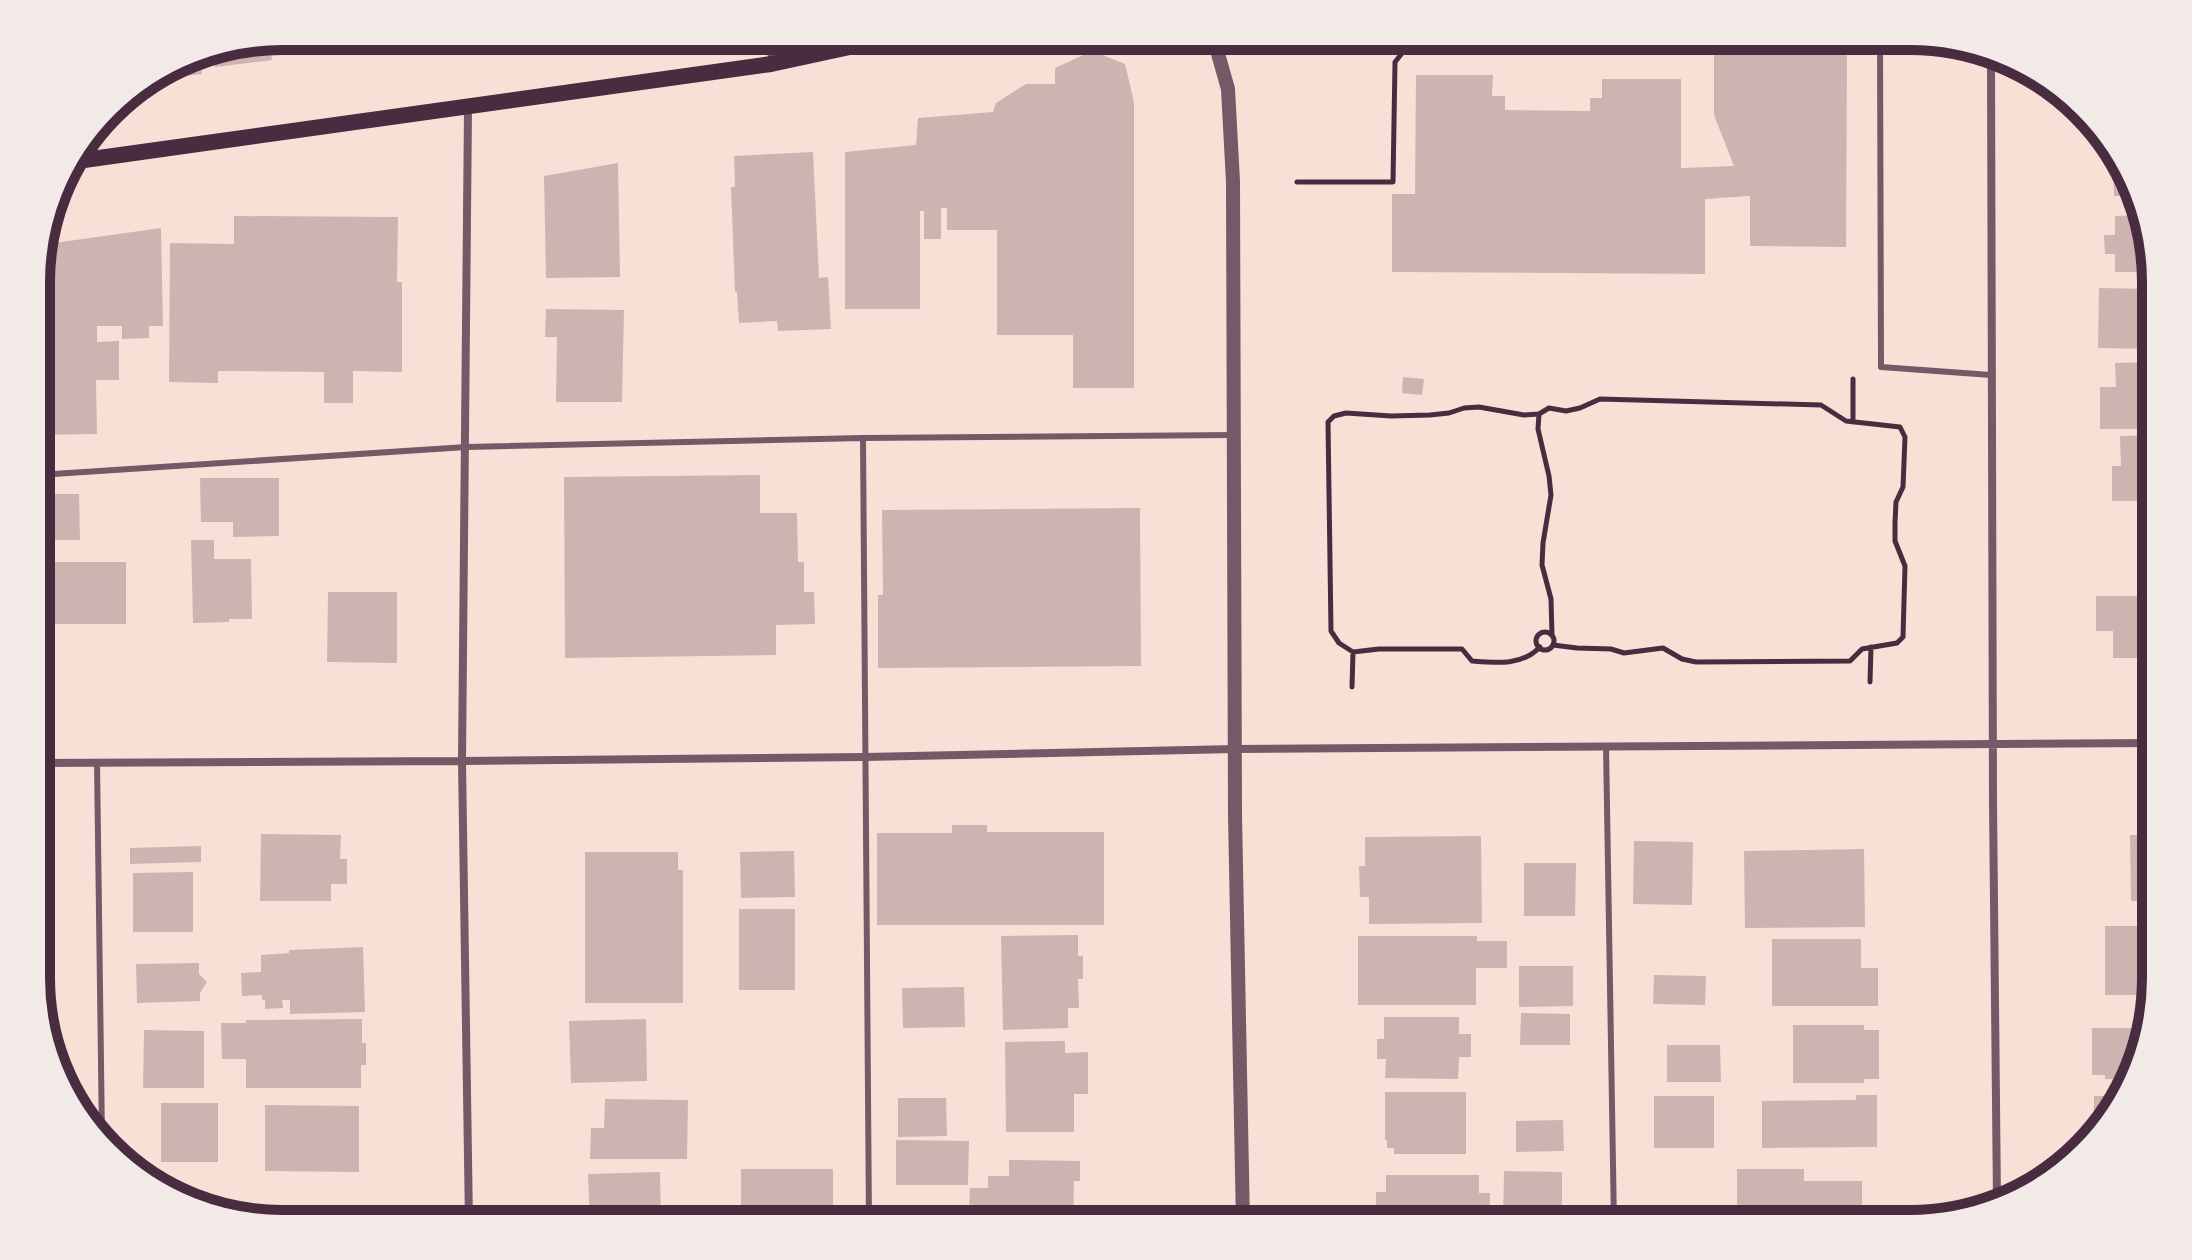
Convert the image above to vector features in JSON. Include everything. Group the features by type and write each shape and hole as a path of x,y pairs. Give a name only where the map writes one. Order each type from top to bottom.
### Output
{"main road":[{"path":"85,160 771,64 836,50"}],"street":[{"path":"1217,50 1228,89 1232,166 1235,749 1243,1210"},
{"path":"1991,65 1997,1193"},
{"path":"468,106 462,761 469,1210"},
{"path":"50,763 865,757 1235,749 2142,743"}],"lane":[{"path":"770,50 771,64"},
{"path":"1880,50 1881,367 1991,375"},
{"path":"50,474 466,447 863,438 1235,435"},
{"path":"863,438 869,1210"},
{"path":"1606,746 1614,1210"},
{"path":"97,762 102,1123"}],"path":[{"path":"1297,182 1393,182 1395,62 1405,50"},
{"path":"1540,647 1523,660 1496,663 1472,661 1462,649 1353,652 1339,643 1331,631 1328,422 1334,416 1346,413 1430,415 1479,407 1524,415 1539,414 1549,408 1566,411 1600,399 1821,405 1846,421 1900,427 1905,437 1903,487 1896,502 1895,541 1905,566 1903,637 1897,643 1862,649 1850,661 1696,662 1682,659 1663,648 1624,653 1611,649 1553,645"},
{"path":"1539,414 1538,429 1551,495 1542,565 1551,599 1552,635"},
{"path":"1547,631 1552,635 1555,640 1553,645 1546,650 1540,647 1537,642 1539,634 1547,631"},
{"path":"1870,682 1871,647"},
{"path":"1352,687 1353,652"}],"building":[{"path":"271,50 272,60 215,67 214,60"},
{"path":"1092,51 1125,64 1134,102 1134,388 1073,388 1073,335 997,335 997,230 947,230 947,208 941,208 941,239 924,239 924,211 920,211 920,309 845,309 845,152 916,145 918,118 993,112 996,103 1026,84 1055,84 1055,68"},
{"path":"1714,54 1847,54 1846,247 1750,246 1750,196 1705,199 1705,274 1392,272 1392,194 1415,194 1416,75 1493,75 1492,96 1505,96 1505,110 1590,111 1590,98 1602,98 1602,79 1681,79 1681,168 1734,166 1714,115"},
{"path":"201,65 202,74 173,78"},
{"path":"813,152 819,278 828,277 831,329 778,331 777,321 739,323 731,187 735,187 734,156"},
{"path":"618,163 620,277 546,278 544,176"},
{"path":"2113,171 2125,196 2114,196"},
{"path":"2132,215 2142,272 2115,272 2115,254 2105,254 2104,235 2115,235 2115,216"},
{"path":"234,216 398,217 397,282 402,282 402,372 353,371 353,403 324,403 324,372 218,371 218,383 169,382 170,243 234,244"},
{"path":"161,228 163,326 149,326 149,338 122,339 122,326 97,326 97,342 119,341 119,380 96,380 97,434 50,435 50,282 53,243"},
{"path":"2099,288 2142,289 2142,349 2098,348"},
{"path":"546,309 624,310 622,402 556,402 557,337 545,337"},
{"path":"2142,362 2142,429 2100,429 2100,387 2116,387 2115,363"},
{"path":"1403,377 1424,379 1422,395 1402,393"},
{"path":"2142,435 2142,501 2112,501 2112,466 2121,466 2120,436"},
{"path":"760,475 760,513 797,513 798,562 804,562 804,592 814,592 815,624 776,625 776,655 565,658 564,477"},
{"path":"200,478 279,478 279,536 233,537 233,522 201,522"},
{"path":"50,494 79,494 80,540 50,540"},
{"path":"1140,508 1141,666 878,668 878,595 883,595 882,510"},
{"path":"191,540 214,540 214,559 251,559 252,619 193,623"},
{"path":"52,562 126,562 126,624 52,624"},
{"path":"328,592 397,592 397,663 327,662"},
{"path":"2096,596 2142,596 2142,658 2113,658 2113,631 2096,631"},
{"path":"952,825 987,825 987,832 1104,832 1104,925 877,925 877,833 952,833"},
{"path":"261,834 341,835 340,859 347,859 347,884 331,884 331,901 260,901"},
{"path":"2130,835 2142,835 2142,901 2131,901"},
{"path":"1481,836 1482,923 1369,924 1369,897 1360,897 1359,866 1365,866 1365,837"},
{"path":"1634,841 1693,842 1692,905 1633,904"},
{"path":"201,846 201,862 130,864 130,848"},
{"path":"1864,849 1865,927 1745,928 1744,851"},
{"path":"794,851 795,897 741,898 740,852"},
{"path":"585,852 678,852 678,870 683,870 683,1003 585,1003"},
{"path":"1524,863 1576,863 1575,916 1524,916"},
{"path":"193,872 193,932 133,932 133,873"},
{"path":"739,909 795,909 795,990 739,990"},
{"path":"2105,926 2142,926 2141,995 2105,995"},
{"path":"1078,935 1078,956 1083,956 1083,979 1078,979 1079,1008 1068,1008 1068,1028 1003,1030 1001,936"},
{"path":"1358,936 1477,936 1477,941 1507,941 1507,968 1476,968 1476,1005 1358,1005"},
{"path":"1772,939 1861,939 1861,968 1878,968 1878,1006 1772,1006"},
{"path":"363,947 365,1012 290,1014 290,1000 282,1000 283,1008 265,1009 262,995 242,996 241,973 261,972 261,955 289,953 289,950"},
{"path":"199,963 199,974 207,982 200,993 200,1001 137,1003 136,964"},
{"path":"1519,966 1573,966 1573,1006 1519,1007"},
{"path":"1654,975 1706,976 1705,1005 1653,1004"},
{"path":"964,987 965,1027 903,1028 902,988"},
{"path":"1521,1013 1570,1014 1570,1045 1520,1045"},
{"path":"1384,1017 1459,1017 1459,1034 1471,1034 1471,1057 1459,1057 1458,1079 1385,1078 1386,1059 1377,1059 1377,1039 1384,1039"},
{"path":"362,1019 366,1065 361,1065 361,1088 246,1088 246,1059 222,1059 221,1023"},
{"path":"646,1019 647,1081 571,1083 569,1021"},
{"path":"1793,1025 1864,1025 1864,1030 1879,1030 1879,1079 1864,1079 1864,1083 1793,1083"},
{"path":"2092,1028 2136,1028 2118,1079 2092,1075"},
{"path":"144,1030 204,1031 204,1088 143,1088"},
{"path":"1065,1041 1065,1053 1088,1052 1088,1094 1074,1094 1074,1132 1006,1132 1005,1042"},
{"path":"1667,1045 1720,1045 1721,1082 1667,1082"},
{"path":"1385,1092 1466,1092 1466,1154 1394,1154 1394,1148 1387,1148 1385,1140"},
{"path":"1856,1095 1877,1095 1877,1147 1762,1148 1762,1101 1856,1100"},
{"path":"1654,1096 1714,1096 1714,1148 1654,1148"},
{"path":"2094,1096 2110,1096 2094,1119"},
{"path":"898,1098 946,1098 947,1136 898,1137"},
{"path":"605,1099 688,1100 687,1159 590,1159 591,1128 604,1128"},
{"path":"161,1103 218,1103 218,1162 161,1162"},
{"path":"265,1105 359,1106 359,1172 265,1171"},
{"path":"1563,1120 1564,1151 1516,1152 1516,1121"},
{"path":"896,1140 969,1141 968,1185 896,1185"},
{"path":"1009,1160 1080,1161 1080,1181 1074,1181 1073,1210 969,1208 970,1188 988,1188 988,1176 1009,1176"},
{"path":"741,1169 833,1169 833,1210 741,1210"},
{"path":"1737,1169 1804,1169 1804,1181 1862,1181 1862,1210 1737,1210"},
{"path":"1504,1171 1562,1172 1562,1210 1503,1210"},
{"path":"660,1172 661,1210 589,1210 588,1174"},
{"path":"1386,1175 1479,1175 1479,1193 1490,1193 1490,1210 1376,1208 1376,1192 1386,1192"}]}
